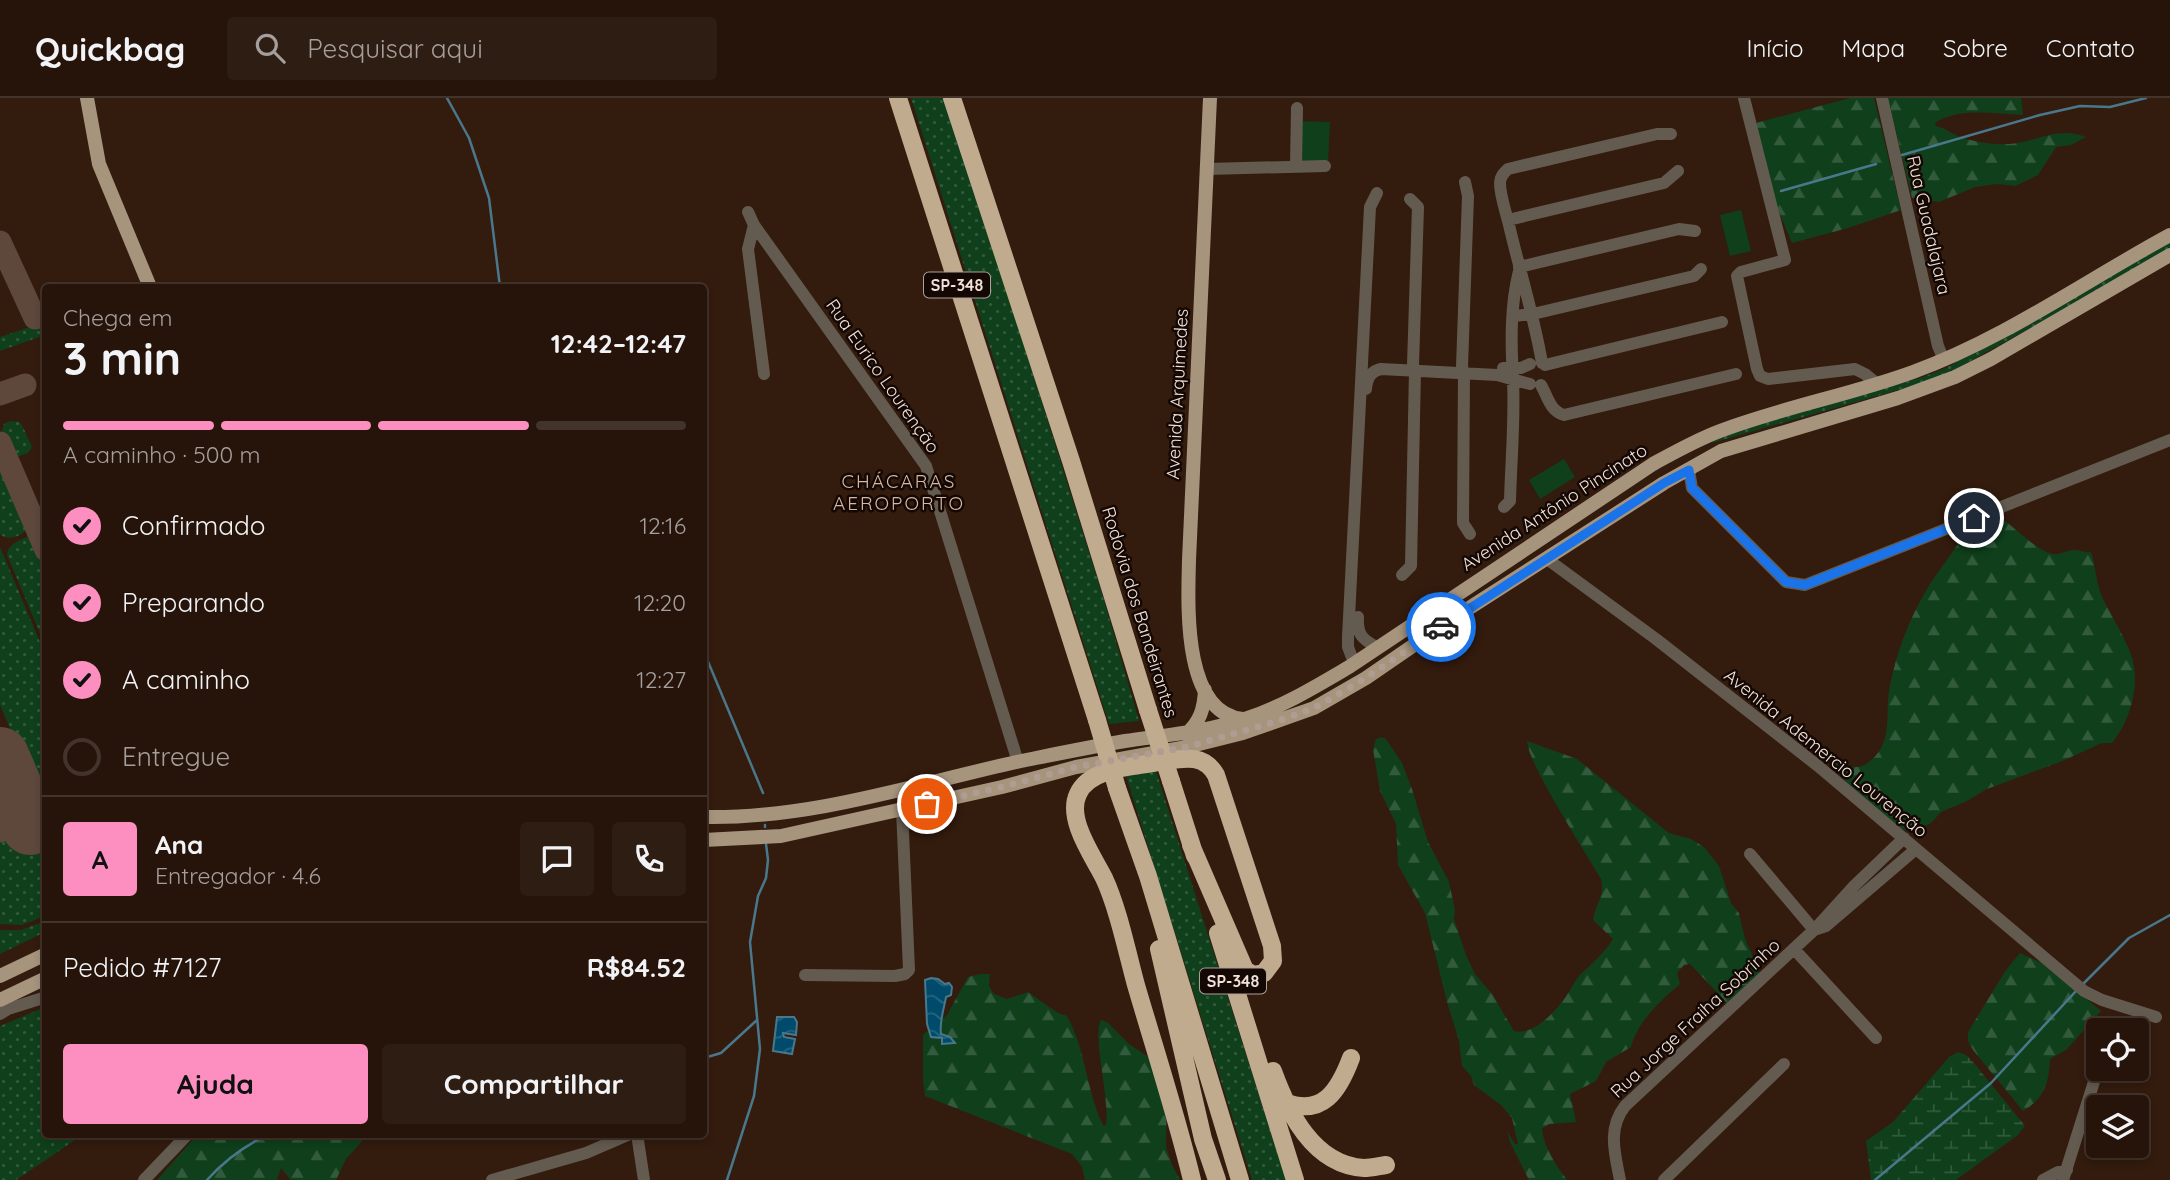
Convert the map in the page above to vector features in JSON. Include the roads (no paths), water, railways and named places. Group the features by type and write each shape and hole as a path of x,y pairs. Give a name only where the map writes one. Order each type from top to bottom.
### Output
{"highway":[{"name":"SP-348","path":"898,98 1117,788 1148,876 1240,1180"},
{"name":"Rodovia dos Bandeirantes","path":"952,98 1071,461 1295,1180"},
{"path":"1191,845 1245,970 1253,975 1264,973 1273,961 1272,946 1216,775 1210,767 1200,760 1188,758 1115,770 1091,779 1078,793 1075,809 1079,825 1109,891 1192,1180"},
{"path":"1148,876 1153,922 1170,1000 1203,1139 1217,1180"},
{"path":"1239,1002 1257,1031 1284,1102 1302,1131 1334,1158 1365,1168 1386,1165"},
{"path":"1284,1102 1295,1106 1319,1104 1330,1096 1339,1084 1351,1058"}],"main road":[{"path":"87,98 99,164 149,284"},
{"name":"Avenida Arquimedes","path":"1210,98 1188,633 1205,690 1227,716 1245,719"},
{"name":"Avenida Antônio Pincinato","path":"707,817 756,816 856,800 1018,762 1128,741 1186,734 1245,719 1304,694 1354,663 1688,444 1752,420 1910,373 1944,359 1979,343 2170,235"},
{"path":"707,840 760,838 902,809 1076,767 1187,747 1243,733 1314,708 1385,665 1620,511 1721,451 1898,398 1955,377 2170,255"},
{"path":"1688,444 1689,470"},
{"path":"1620,511 1631,492 1626,483"},
{"path":"1354,663 1366,667 1385,665"},
{"path":"1186,734 1200,718 1205,703 1205,690"},
{"path":"883,794 898,801 902,809"},
{"path":"799,831 796,823 800,817 843,808 856,800"},
{"path":"0,976 42,956"},
{"path":"0,1000 42,980"}],"street":[{"path":"1744,98 1785,260 1741,272 1737,276 1760,376 1777,378 1855,369 1876,383"},
{"name":"Rua Guadalajara","path":"1882,98 1938,346 1944,359"},
{"path":"1296,166 1297,108"},
{"path":"1536,384 1549,376 1539,364 1533,314 1508,220 1500,183 1502,175 1508,169 1657,134 1671,134"},
{"path":"1207,169 1325,166"},
{"path":"1508,220 1664,183 1678,171"},
{"path":"1465,182 1468,196 1463,370 1463,523 1470,534"},
{"path":"1354,663 1348,647 1348,637 1370,207 1377,193"},
{"path":"1402,575 1411,566 1418,207 1410,199"},
{"name":"Rua Eurico Lourenção","path":"748,212 754,225 926,466 1018,762"},
{"path":"754,225 748,248 764,374"},
{"path":"1519,269 1679,229 1695,231"},
{"path":"1504,507 1510,501 1513,316 1519,269"},
{"path":"1513,316 1533,314 1694,276 1702,270"},
{"path":"1362,363 1512,374 1539,364 1722,322"},
{"path":"1539,364 1525,374 1536,384 1552,408 1564,415 1736,374"},
{"path":"1378,648 1357,632 1367,383 1374,371 1414,368"},
{"path":"1512,374 1536,384"},
{"path":"1689,470 1692,488 1786,582 1805,585 2170,440"},
{"name":"Avenida Ademercio Lourenção","path":"1546,559 1656,639 1797,749 2080,987 2102,1000 2156,1017"},
{"path":"805,975 895,976 905,974 909,970 902,809"},
{"path":"1814,930 1854,886 1904,838"},
{"path":"1814,930 1826,926 1916,849"},
{"path":"1750,854 1814,930"},
{"name":"Rua Jorge Fraiha Sobrinho","path":"1620,1180 1613,1137 1616,1121 1622,1110 1814,930"},
{"path":"1794,949 1876,1038"},
{"path":"0,1014 42,998"},
{"path":"1664,1180 1784,1064"},
{"path":"2043,1180 2058,1172 2065,1175 2094,1081"},
{"path":"144,1180 184,1138"},
{"path":"492,1180 586,1153 621,1138"},
{"path":"638,1138 643,1180"}],"water":[{"path":"931,978 949,983 952,987 951,995 946,997 941,1034 950,1037 955,1043 942,1044 942,1038 931,1037 927,1024 925,980"},
{"path":"777,1017 794,1017 797,1022 796,1035 783,1033 784,1037 795,1039 792,1054 773,1051"}],"waterway":[{"path":"447,98 469,138 489,198 500,284"},
{"path":"1902,155 2040,115 2080,106 2110,107 2146,98"},
{"path":"1781,191 1876,164"},
{"path":"707,659 763,793"},
{"path":"727,1180 754,1096 760,1049 750,942 758,896 766,878 766,844"},
{"path":"2083,984 2129,938 2170,915"},
{"path":"1875,1180 1991,1083 2076,991"},
{"path":"707,1057 721,1053 757,1020"},
{"path":"207,1180 236,1154 261,1138"}],"district":[{"name":"CHÁCARAS AEROPORTO","path":"899,492"}]}
